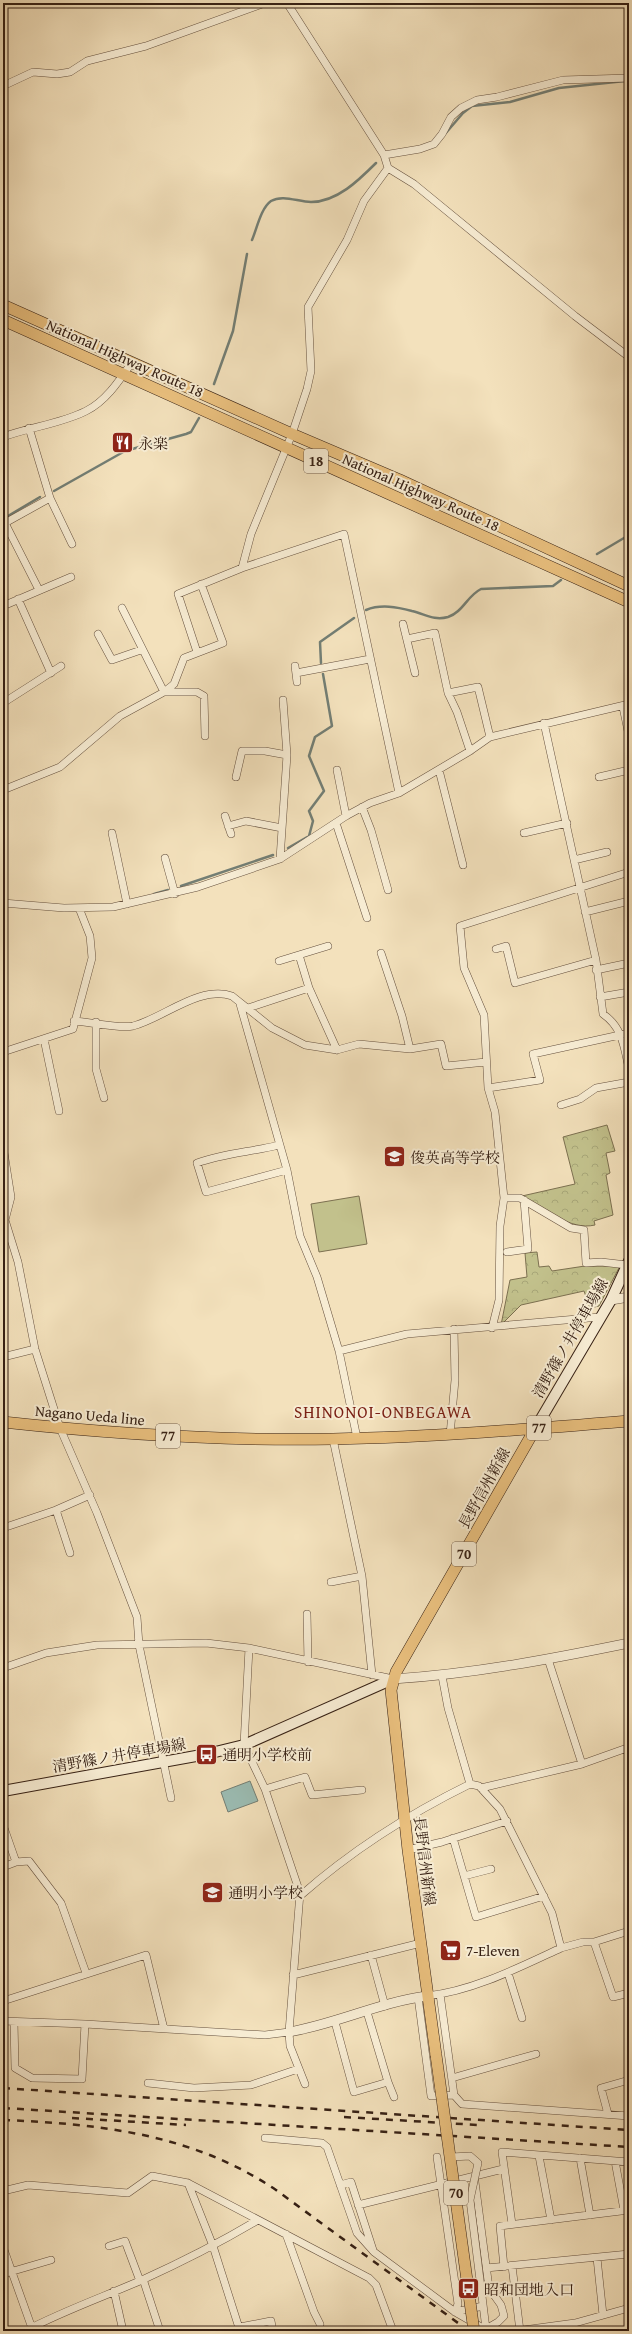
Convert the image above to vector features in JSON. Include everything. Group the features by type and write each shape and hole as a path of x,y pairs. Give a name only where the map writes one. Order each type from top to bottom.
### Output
{"main road":[{"name":"National Highway Route 18","path":"3,305 292,434 400,480 629,586"},
{"name":"National Highway Route 18","path":"3,320 124,373 286,448 629,602"},
{"name":"清野篠ノ井停車場線","path":"534,1429 611,1300 628,1263"},
{"name":"Nagano Ueda line","path":"3,1422 60,1428 188,1437 333,1439 450,1435 629,1421"},
{"name":"長野信州新線","path":"474,2331 436,2055 423,1996 421,1943 408,1850 390,1690 393,1678 534,1429"},
{"name":"清野篠ノ井停車場線","path":"3,1791 207,1754 244,1745 393,1678"}],"street":[{"path":"3,86 33,72 57,74 70,72 87,61 146,46 265,3"},
{"path":"287,3 384,155 388,168 414,184 575,316 629,357"},
{"path":"384,155 420,149 434,144 442,134 451,117 461,108 477,100 522,91 535,86 562,80 629,78"},
{"path":"242,568 251,534 292,434 307,389 311,371 308,307 347,240 364,201 388,168"},
{"path":"3,437 86,411 102,400 132,362"},
{"path":"29,428 50,498 72,544"},
{"path":"39,590 5,522 50,498"},
{"path":"197,652 178,594 242,568 344,534 399,793"},
{"path":"3,606 71,577"},
{"path":"3,790 60,767 120,716 164,692 174,684 184,658 223,643 201,584"},
{"path":"18,599 51,673"},
{"path":"122,608 164,692"},
{"path":"403,624 415,673"},
{"path":"407,639 435,633 448,693 457,712 470,751"},
{"path":"98,634 112,660 142,650"},
{"path":"297,682 296,670 370,659"},
{"path":"3,703 61,666"},
{"path":"448,693 478,686 490,737"},
{"path":"164,692 197,692 204,696 205,736"},
{"path":"280,859 287,755 283,700"},
{"path":"3,903 79,908 113,907 175,894 280,859 346,816 370,803 399,793 470,751 490,737 544,723 626,706 629,736"},
{"path":"544,723 596,960 596,970 603,1014 615,1022 620,1034 629,1069"},
{"path":"236,777 242,751 265,751 287,755"},
{"path":"338,770 346,816"},
{"path":"439,770 463,865"},
{"path":"599,776 629,770"},
{"path":"362,808 371,830 388,890"},
{"path":"225,816 230,834"},
{"path":"228,826 246,821 282,828"},
{"path":"336,823 367,918"},
{"path":"524,833 567,823"},
{"path":"112,833 127,904"},
{"path":"574,860 607,852"},
{"path":"165,858 175,894"},
{"path":"492,1328 499,1300 500,1226 504,1198 495,1112 488,1088 484,1015 464,968 460,926 629,872"},
{"path":"585,912 629,900"},
{"path":"3,1052 73,1029 92,958 90,936 79,908"},
{"path":"278,961 328,946"},
{"path":"496,948 506,946 516,983 596,960"},
{"path":"381,953 402,1016 410,1049"},
{"path":"299,955 309,988 337,1050"},
{"path":"596,970 629,963"},
{"path":"248,1008 309,988"},
{"path":"600,997 629,992"},
{"path":"74,1021 131,1026 151,1020 202,996 224,993 232,996 240,1004 248,1008 272,1028 300,1043 337,1050 359,1044 410,1049 441,1044 446,1066 486,1062"},
{"path":"240,1004 287,1170 300,1236 316,1277 326,1314 339,1351 358,1438"},
{"path":"96,1022 96,1069 104,1098"},
{"path":"488,1088 540,1080 533,1054 629,1033"},
{"path":"44,1039 59,1111"},
{"path":"561,1105 580,1099 596,1088 629,1082"},
{"path":"280,1145 247,1153 218,1155 197,1163 206,1192 287,1170"},
{"path":"3,1146 11,1197 5,1220 18,1262 35,1349 60,1428 90,1495 137,1617 139,1645 171,1798"},
{"path":"504,1198 520,1198 571,1228 584,1230 586,1264 601,1262 628,1263"},
{"path":"507,1252 528,1249 524,1200"},
{"path":"611,1300 629,1298"},
{"path":"339,1351 407,1334 454,1329 492,1328 600,1317"},
{"path":"450,1435 455,1380 454,1329"},
{"path":"3,1357 35,1349"},
{"path":"333,1439 362,1576 372,1675"},
{"path":"3,1528 56,1510 90,1495"},
{"path":"56,1510 70,1553"},
{"path":"331,1582 362,1576"},
{"path":"307,1614 308,1662"},
{"path":"3,1668 46,1653 97,1645 206,1643 249,1648 308,1662 393,1678 442,1676 548,1659 629,1643"},
{"path":"249,1648 244,1745 265,1789 291,1861 300,1896 289,2032 290,2046 305,2084"},
{"path":"548,1659 582,1764"},
{"path":"442,1676 448,1708 470,1784"},
{"path":"481,1788 582,1764 626,1748 629,1756"},
{"path":"265,1789 305,1777 312,1795 362,1790"},
{"path":"300,1896 317,1881 405,1818 470,1784 481,1788 500,1809 507,1821 552,1913 561,1948"},
{"path":"408,1850 507,1821"},
{"path":"3,1825 16,1862"},
{"path":"453,1838 476,1917 544,1896"},
{"path":"3,1867 16,1862 29,1861 61,1903 86,1973"},
{"path":"464,1876 491,1869"},
{"path":"3,2021 85,2024 265,2035 289,2032 335,2022 423,1996 440,1994 508,1973 561,1948 583,1942 594,1942 629,1931"},
{"path":"594,1942 613,1998 629,1993"},
{"path":"293,1975 421,1943"},
{"path":"3,2001 86,1973 146,1955 164,2029"},
{"path":"371,1955 385,2006"},
{"path":"508,1973 522,2018"},
{"path":"440,1994 454,2094 458,2101 467,2105 629,2116"},
{"path":"423,1996 431,2096 454,2094"},
{"path":"366,2012 394,2097"},
{"path":"14,2022 15,2068 32,2078 82,2079 85,2024"},
{"path":"335,2022 354,2092 388,2082"},
{"path":"452,2078 536,2054"},
{"path":"148,2083 194,2088 251,2085 298,2069"},
{"path":"608,2114 601,2088 629,2080"},
{"path":"265,2138 322,2143 327,2147 357,2233 374,2252 455,2312 487,2330"},
{"path":"512,2224 502,2152 629,2162"},
{"path":"451,2157 470,2156 478,2163 470,2200 487,2330"},
{"path":"539,2156 551,2220"},
{"path":"437,2158 458,2304 455,2312"},
{"path":"580,2158 590,2215"},
{"path":"520,2330 500,2226 626,2210 615,2161"},
{"path":"358,2205 504,2168"},
{"path":"474,2175 489,2288 501,2305 504,2316 487,2330"},
{"path":"3,2191 28,2185 128,2193 152,2176 188,2183 369,2278 376,2285 393,2331"},
{"path":"340,2185 351,2182 374,2252"},
{"path":"188,2183 213,2246 240,2329 270,2321 273,2331"},
{"path":"3,2247 30,2330 84,2303 141,2280 213,2246 258,2220"},
{"path":"286,2234 314,2312 320,2324"},
{"path":"109,2246 126,2241 160,2331"},
{"path":"486,2268 629,2254"},
{"path":"597,2258 603,2315"},
{"path":"3,2274 51,2260"},
{"path":"114,2291 124,2331 137,2331"},
{"path":"455,2312 483,2306"},
{"path":"516,2331 575,2323 629,2308"}],"green space":[{"path":"607,1125 615,1151 606,1153 610,1173 606,1175 613,1215 594,1221 595,1225 576,1225 557,1217 522,1196 575,1184 563,1137"},
{"path":"359,1196 367,1244 319,1252 311,1204"},
{"path":"537,1252 539,1267 549,1266 552,1271 585,1266 620,1266 599,1306 590,1308 584,1291 521,1305 501,1325 510,1280 527,1277 525,1253"}],"water":[{"path":"250,1781 258,1801 228,1812 221,1792"}],"waterway":[{"path":"445,134 463,113 472,106 510,102 559,88 625,81"},
{"path":"252,240 262,213 271,201 286,198 311,202 330,198 339,194 355,183 376,163"},
{"path":"214,384 233,331 247,254"},
{"path":"54,491 125,451 191,432 199,418"},
{"path":"3,519 40,497"},
{"path":"597,554 629,535"},
{"path":"366,610 377,607 395,607 434,618 443,618 458,612 472,596 481,589 553,586 561,580"},
{"path":"321,663 320,642 354,618"},
{"path":"288,848 309,836 313,821 309,811 324,791 309,756 315,737 332,726 323,674"},
{"path":"181,886 273,855"},
{"path":"154,894 168,890"}],"railway":[{"path":"3,2088 629,2130"},
{"path":"3,2108 629,2147"},
{"path":"344,2117 478,2125"},
{"path":"72,2118 186,2125"},
{"path":"3,2120 111,2129 179,2144 212,2156 244,2171 276,2190 469,2331"}],"place":[{"name":"永楽","path":"123,443"},
{"name":"俊英高等学校","path":"395,1157"},
{"name":"通明小学校前","path":"207,1754"},
{"name":"通明小学校","path":"212,1892"},
{"name":"7-Eleven","path":"450,1950"},
{"name":"昭和団地入口","path":"469,2289"}],"district":[{"name":"SHINONOI-ONBEGAWA","path":"383,1411"}]}
